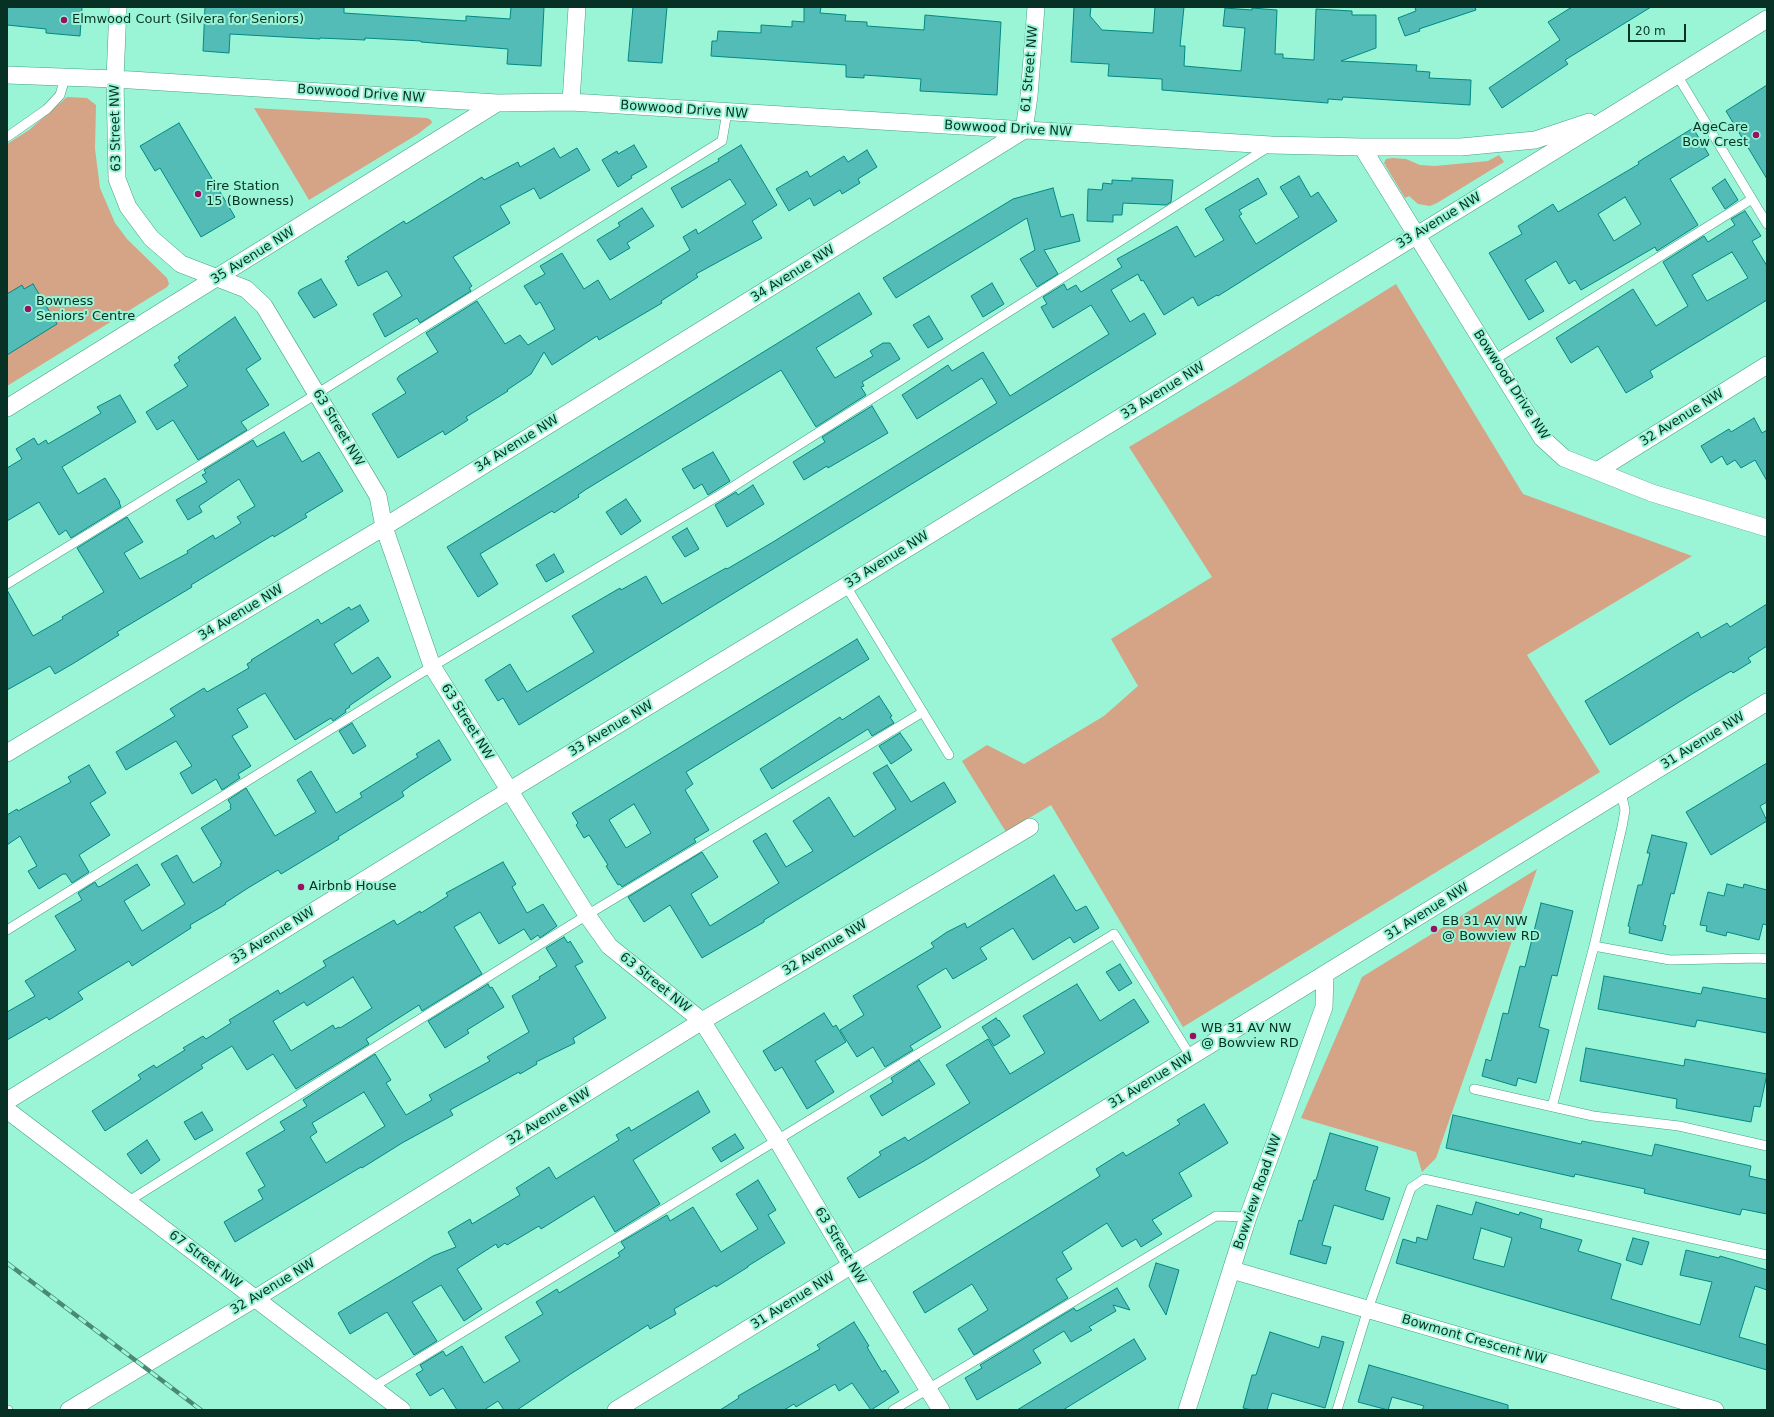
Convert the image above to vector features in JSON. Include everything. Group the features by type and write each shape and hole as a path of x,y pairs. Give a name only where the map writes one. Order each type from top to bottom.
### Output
{"street":[{"name":"63 Street NW","path":"118,7 115,79 117,179 128,207 152,238 181,264 246,289 264,306 318,393 378,496 384,527 432,666 587,915 609,946 702,1021 777,1140 851,1265 941,1410"},
{"path":"571,102 577,7"},
{"name":"61 Street NW","path":"1024,130 1029,96 1036,7"},
{"name":"33 Avenue NW","path":"7,1101 510,790 846,586 1416,235 1619,112 1767,19"},
{"name":"Bowwood Drive NW","path":"7,75 115,79 498,103 571,102 1271,145 1462,147 1535,140 1619,112"},
{"name":"35 Avenue NW","path":"7,408 498,103"},
{"name":"34 Avenue NW","path":"7,753 384,527 1024,130"},
{"name":"Bowwood Drive NW","path":"1362,147 1542,438 1564,458 1652,493 1767,528"},
{"name":"32 Avenue NW","path":"1598,471 1767,365"},
{"name":"31 Avenue NW","path":"616,1410 1767,702"},
{"name":"32 Avenue NW","path":"69,1410 256,1298 702,1021 1030,827"},
{"name":"Bowview Road NW","path":"1187,1410 1248,1217 1324,1006 1325,975"},
{"name":"67 Street NW","path":"7,1110 402,1410"},
{"name":"Bowmont Crescent NW","path":"1232,1270 1715,1410"}],"lane":[{"path":"1678,75 1767,224"},
{"path":"7,137 48,109 60,95 65,78"},
{"path":"7,584 318,393 722,141 727,112"},
{"path":"7,930 432,666 723,493 1271,145"},
{"path":"1494,360 1752,199"},
{"path":"846,586 949,754"},
{"path":"127,1202 587,915 923,712"},
{"path":"1552,1108 1594,946 1622,827 1625,810 1621,792"},
{"path":"373,1387 1114,934 1191,1057"},
{"path":"1594,946 1670,960 1767,959"},
{"path":"1474,1089 1552,1108 1593,1116 1679,1126 1767,1146"},
{"path":"1338,1410 1368,1309 1411,1188 1424,1179 1767,1255"},
{"path":"893,1410 1216,1216 1248,1217"}],"shaded area":[{"path":"67,97 87,98 96,105 95,149 100,188 115,223 127,239 167,278 169,284 167,287 7,386 7,144 29,130"},
{"path":"254,108 427,118 431,120 432,123 418,134 309,200"},
{"path":"1499,155 1504,162 1430,206 1418,204 1409,196 1405,198 1384,163 1386,159 1392,158 1406,159 1420,165 1435,166 1488,161"},
{"path":"1396,284 1523,494 1692,556 1527,655 1600,772 1183,1027 1051,805 1006,832 962,761 987,745 1024,764 1104,716 1138,686 1111,639 1212,577 1129,447 1235,384"},
{"path":"1537,869 1436,1158 1422,1172 1416,1152 1301,1118 1362,977"}],"building":[{"path":"7,7 82,7 80,36 46,33 46,29 7,25"},
{"path":"205,7 344,7 344,13 466,21 466,16 510,19 511,7 544,7 541,66 507,64 508,49 421,41 365,38 365,40 320,39 230,34 229,53 203,51"},
{"path":"633,7 667,7 662,63 628,61"},
{"path":"804,7 821,7 820,13 846,15 845,21 867,22 867,26 924,30 925,15 1001,22 997,95 920,91 921,79 864,75 864,78 846,77 846,65 711,56 712,41 717,41 718,31 761,33 761,25 792,27 792,21 804,22"},
{"path":"1074,7 1091,7 1090,16 1102,30 1153,33 1155,7 1184,7 1180,46 1185,46 1184,66 1241,71 1245,28 1223,26 1225,8 1277,10 1275,54 1283,54 1283,58 1314,60 1316,9 1352,11 1352,15 1376,15 1376,48 1341,61 1417,65 1416,71 1430,72 1429,78 1471,80 1470,105 1343,97 1342,100 1328,99 1328,103 1162,90 1162,79 1108,76 1109,64 1071,62"},
{"path":"1415,7 1475,7 1476,10 1419,29 1420,31 1405,36 1398,18 1416,11"},
{"path":"1572,7 1651,7 1565,60 1568,64 1502,108 1489,88 1560,40 1548,22"},
{"name":"AgeCare Bow Crest","path":"1767,85 1767,179 1726,111"},
{"name":"Fire Station 15 (Bowness)","path":"179,123 235,217 201,237 160,168 155,171 140,146"},
{"path":"1693,128 1709,155 1670,179 1698,225 1657,251 1655,247 1581,290 1575,280 1569,284 1556,261 1525,280 1544,311 1529,320 1489,253 1522,234 1518,226 1553,204 1558,212 1639,164 1638,162","holes":["1625,197 1641,224 1614,241 1598,214"]},
{"path":"634,145 647,167 631,176 632,178 618,187 602,160 617,151 618,154"},
{"path":"741,145 777,205 752,221 762,238 696,274 698,277 661,301 662,303 599,340 597,336 552,365 544,352 531,374 507,390 508,391 466,417 468,420 445,435 443,431 398,458 372,414 406,393 397,379 399,376 438,352 426,333 477,301 505,344 520,335 528,345 555,329 540,302 536,305 524,286 545,274 540,266 562,253 584,289 598,280 610,300 690,250 683,237 696,229 698,234 746,204 730,179 682,208 671,188 719,161 718,159"},
{"path":"554,148 560,158 577,148 590,170 540,199 534,188 500,206 510,223 453,257 472,286 469,288 471,291 420,323 417,318 385,337 373,314 402,296 387,271 358,286 345,261 349,259 347,257 404,221 406,224 482,177 484,180 518,162 520,167"},
{"path":"867,150 877,167 858,179 860,183 842,194 840,190 814,206 810,198 789,211 776,189 807,171 810,177 844,156 848,162"},
{"path":"1299,176 1311,197 1318,192 1337,221 1218,296 1217,295 1198,306 1193,297 1164,315 1143,280 1141,281 1138,274 1111,290 1130,322 1144,313 1156,334 519,725 503,698 498,701 485,680 510,664 527,692 594,652 572,616 620,588 621,590 646,576 662,604 773,542 997,403 982,378 917,419 902,395 948,365 952,371 983,352 1010,396 1109,334 1091,305 1053,328 1041,307 1047,304 1043,297 1064,284 1067,290 1076,285 1081,292 1122,267 1117,259 1177,226 1195,257 1224,240 1205,209 1258,178 1267,194 1239,210 1242,214 1239,216 1256,244 1299,217 1280,187"},
{"path":"1132,178 1173,180 1171,202 1166,205 1123,203 1122,215 1113,215 1113,222 1087,221 1088,189 1102,190 1103,183 1112,184 1112,180 1132,181"},
{"path":"1725,179 1738,200 1725,209 1712,188"},
{"path":"1053,188 1061,217 1073,214 1080,241 1044,250 1058,274 1037,287 1020,259 1035,250 1027,218 896,298 883,278 1013,199"},
{"path":"642,208 654,226 627,243 630,248 610,260 597,240 620,226 618,223"},
{"path":"1745,211 1761,236 1752,241 1767,266 1767,300 1650,371 1653,377 1626,393 1598,346 1571,363 1556,338 1633,289 1656,326 1688,306 1663,262 1704,236 1708,242 1735,225 1731,219","holes":["1732,252 1748,278 1707,301 1692,275"]},
{"path":"321,279 337,305 314,318 298,293 300,290"},
{"path":"992,283 1004,304 983,317 971,296"},
{"name":"Bowness Seniors' Centre","path":"33,284 57,324 7,355 7,294 22,285 24,289"},
{"path":"859,293 872,314 816,348 835,378 873,356 870,351 883,343 890,343 900,359 862,382 864,386 861,387 866,395 816,427 781,370 585,490 578,495 579,497 554,513 552,511 480,554 498,584 478,597 447,547"},
{"path":"929,316 943,339 928,348 913,325"},
{"path":"235,317 261,359 246,369 269,405 241,422 247,430 198,460 173,420 157,430 146,412 188,386 174,365 180,361 178,357"},
{"path":"120,395 136,422 62,467 78,494 105,478 120,502 121,507 71,538 66,530 59,535 39,502 7,521 7,468 22,459 16,449 34,438 38,445 46,440 48,444 101,413 97,407"},
{"path":"872,406 888,433 828,468 827,466 804,480 793,462 825,442 822,437"},
{"path":"1754,418 1762,433 1767,430 1767,481 1755,460 1741,468 1735,460 1727,465 1722,456 1711,463 1701,446 1729,429 1731,432"},
{"path":"284,432 302,462 319,452 343,491 305,514 307,517 274,537 273,535 191,585 192,587 117,632 119,635 74,663 55,674 50,666 7,690 7,590 33,636 63,619 62,617 104,592 77,548 127,517 143,542 124,553 140,579 188,553 187,551 213,535 215,539 241,523 237,517 255,506 239,479 199,506 202,512 188,520 176,500 207,482 202,475 206,473 204,470 253,440 257,447"},
{"path":"713,452 730,481 708,495 702,484 694,489 682,469"},
{"path":"753,485 764,504 727,527 715,505 736,492 738,495"},
{"path":"626,499 641,521 621,535 606,512"},
{"path":"687,528 699,549 685,557 672,537"},
{"path":"554,554 564,572 546,582 536,565"},
{"path":"1767,604 1767,646 1748,658 1751,662 1733,673 1731,671 1610,745 1585,701 1698,632 1701,638 1727,623 1730,627"},
{"path":"360,605 369,621 334,644 352,674 378,657 391,677 349,706 350,707 345,710 346,712 333,721 331,718 295,740 265,693 237,709 248,727 232,736 251,766 238,774 240,778 222,790 216,779 192,794 180,773 192,766 176,741 126,770 116,752 175,716 170,709 204,688 207,692 249,668 247,664 252,661 251,660 318,619 321,624 349,607 351,610"},
{"path":"857,639 869,659 686,772 693,784 685,790 709,830 694,839 696,842 622,887 620,884 618,885 606,866 608,865 589,835 584,838 576,825 578,823 572,813","holes":["634,804 651,833 626,848 609,820"]},
{"path":"879,696 892,716 890,717 894,723 872,736 868,729 772,789 760,769 840,717 842,720"},
{"path":"352,723 366,746 353,754 339,731"},
{"path":"900,733 912,750 891,764 879,746"},
{"path":"439,740 451,760 402,792 404,796 338,837 339,839 281,874 278,870 248,888 225,903 226,904 190,925 191,928 132,966 129,961 78,992 83,999 49,1020 47,1017 7,1040 7,1012 35,996 25,981 76,950 55,916 82,900 78,893 95,882 98,887 101,886 137,864 150,885 124,901 142,931 185,904 161,864 177,855 193,883 221,866 220,864 222,863 201,828 231,809 231,805 228,800 246,788 275,836 316,812 297,780 311,771 336,813 362,797 360,793 418,757 416,754"},
{"path":"1767,763 1767,802 1760,806 1767,821 1711,855 1686,812"},
{"path":"89,765 106,793 90,803 110,835 79,855 89,872 72,883 66,874 63,874 39,889 28,871 37,866 20,836 7,845 7,815 17,809 18,811 71,782 68,777"},
{"path":"887,765 911,802 944,782 956,802 764,920 764,922 702,958 670,905 644,922 628,897 702,852 718,877 691,894 710,926 779,883 753,841 766,833 786,867 813,851 793,821 829,797 854,837 896,809 873,773"},
{"path":"1652,835 1687,843 1674,894 1671,893 1663,925 1666,926 1662,941 1629,933 1630,927 1628,926 1638,885 1642,885 1650,853 1647,853"},
{"path":"503,862 516,884 512,887 527,913 543,904 557,926 540,938 538,935 531,940 524,929 499,944 480,912 454,927 482,974 422,1011 419,1005 366,1039 369,1044 296,1089 273,1054 247,1070 232,1046 201,1065 203,1068 105,1131 92,1111 141,1079 138,1075 154,1065 156,1068 185,1050 183,1048 203,1036 206,1039 231,1023 229,1020 278,990 280,994 326,966 323,961 394,920 397,925 420,911 421,913 448,896 446,893","holes":["353,977 372,1008 340,1028 335,1029 333,1025 291,1051 273,1021 304,1002 307,1006"]},
{"path":"1054,875 1076,911 1086,906 1099,928 1074,943 1070,937 1033,960 1013,928 980,948 987,959 953,979 946,968 917,986 941,1027 910,1046 913,1050 885,1067 873,1047 857,1057 840,1030 864,1015 853,996 934,947 931,943 947,932 965,923 967,928"},
{"path":"1727,884 1743,888 1744,884 1767,890 1767,925 1763,924 1759,940 1727,932 1726,936 1706,931 1707,926 1700,925 1708,892 1724,896"},
{"path":"1541,903 1573,911 1557,976 1552,975 1539,1027 1549,1030 1536,1083 1518,1078 1516,1086 1482,1076 1486,1059 1491,1061 1503,1013 1508,1014 1520,966 1525,967"},
{"path":"564,937 568,943 570,941 583,962 575,966 606,1018 573,1038 575,1043 536,1062 537,1064 520,1074 519,1072 450,1110 453,1115 402,1143 235,1242 224,1222 263,1199 258,1190 265,1186 246,1153 285,1130 280,1122 307,1106 303,1100 375,1054 391,1080 386,1083 406,1115 432,1100 429,1095 490,1061 487,1057 529,1032 512,996 540,979 539,977 557,966 546,948","holes":["364,1092 385,1126 326,1163 310,1137 317,1132 312,1123"]},
{"path":"1120,964 1132,983 1119,991 1106,972"},
{"path":"1604,976 1701,994 1703,987 1767,999 1767,1033 1697,1020 1695,1027 1598,1009"},
{"path":"488,984 490,988 492,987 504,1007 467,1030 469,1033 445,1048 428,1021"},
{"path":"1077,984 1100,1021 1134,999 1149,1022 924,1161 859,1198 847,1178 881,1155 879,1152 905,1137 908,1141 970,1103 946,1065 988,1039 1010,1074 1045,1053 1023,1016"},
{"path":"824,1013 833,1027 836,1025 846,1042 815,1061 834,1092 807,1109 782,1067 775,1071 763,1051"},
{"path":"996,1018 1010,1036 994,1046 982,1027"},
{"path":"1586,1048 1684,1066 1685,1059 1767,1074 1760,1107 1754,1106 1751,1122 1676,1108 1677,1099 1580,1081"},
{"path":"919,1060 935,1084 882,1116 870,1096 893,1082 891,1078"},
{"path":"698,1091 710,1112 633,1160 660,1204 615,1232 594,1196 541,1229 539,1226 507,1245 505,1243 498,1248 496,1244 457,1269 482,1309 464,1321 441,1285 412,1302 437,1341 414,1355 387,1312 350,1334 338,1313 433,1256 456,1247 448,1232 470,1219 472,1224 520,1195 516,1188 549,1167 556,1179 619,1140 616,1135 629,1127 631,1131"},
{"path":"1204,1104 1228,1143 1179,1173 1192,1196 1152,1220 1162,1234 1141,1247 1136,1239 1122,1247 1107,1223 1062,1252 1072,1269 1056,1279 1068,1298 974,1355 958,1329 988,1310 972,1284 925,1313 913,1292 1100,1176 1096,1169 1123,1152 1126,1156 1180,1124 1177,1120"},
{"path":"202,1112 213,1130 195,1140 184,1122"},
{"path":"1453,1115 1581,1144 1582,1141 1652,1156 1655,1144 1751,1166 1749,1176 1767,1180 1767,1214 1742,1209 1740,1215 1644,1193 1645,1189 1575,1174 1574,1177 1446,1148"},
{"path":"1330,1133 1378,1147 1365,1190 1390,1198 1383,1220 1334,1205 1322,1245 1331,1247 1326,1264 1290,1254 1299,1220 1302,1221"},
{"path":"735,1134 744,1148 721,1162 712,1148"},
{"path":"147,1140 160,1160 141,1174 127,1154"},
{"path":"758,1180 776,1210 768,1215 785,1243 716,1287 715,1285 674,1309 676,1314 650,1329 648,1325 517,1410 504,1410 498,1401 484,1410 457,1410 443,1388 430,1396 416,1374 423,1370 420,1365 443,1351 446,1356 462,1346 484,1383 520,1361 505,1337 543,1314 536,1302 557,1289 559,1293 620,1256 618,1253 625,1248 621,1242 667,1215 670,1221 693,1207 721,1252 758,1229 736,1194"},
{"path":"1476,1202 1519,1215 1520,1212 1542,1219 1540,1228 1582,1240 1578,1251 1621,1264 1611,1299 1700,1325 1712,1282 1680,1275 1686,1250 1719,1258 1720,1256 1767,1270 1767,1290 1755,1286 1739,1337 1767,1345 1767,1370 1396,1263 1403,1239 1416,1243 1417,1237 1427,1240 1437,1205 1472,1215","holes":["1481,1228 1512,1238 1504,1267 1473,1259"]},
{"path":"1633,1238 1649,1242 1642,1265 1626,1260"},
{"path":"1156,1263 1179,1270 1166,1315 1149,1286"},
{"path":"1117,1288 1130,1310 1113,1305 1116,1311 1089,1327 1092,1330 1071,1342 1064,1331 1033,1350 1041,1363 977,1400 965,1378 982,1368 980,1365 1074,1308 1076,1311 1079,1310"},
{"path":"854,1322 869,1346 867,1347 882,1372 885,1370 899,1392 871,1410 852,1383 839,1391 835,1384 796,1407 794,1404 784,1410 720,1410 739,1398 738,1396 820,1349 817,1345"},
{"path":"1270,1332 1319,1348 1322,1336 1344,1342 1325,1408 1272,1393 1267,1410 1252,1410 1243,1408 1252,1375 1256,1375"},
{"path":"1134,1339 1146,1359 1063,1410 1017,1410"},
{"path":"1369,1365 1508,1405 1508,1410 1422,1410 1424,1406 1392,1397 1388,1410 1358,1402"}],"railway":[{"path":"7,1263 201,1410"}],"place":[{"name":"Elmwood Court (Silvera for Seniors)","path":"64,20"},
{"name":"AgeCare Bow Crest","path":"1756,135"},
{"name":"Fire Station 15 (Bowness)","path":"198,194"},
{"name":"Bowness Seniors' Centre","path":"28,309"},
{"name":"Airbnb House","path":"301,887"},
{"name":"EB 31 AV NW @ Bowview RD","path":"1434,929"},
{"name":"WB 31 AV NW @ Bowview RD","path":"1193,1036"}]}
